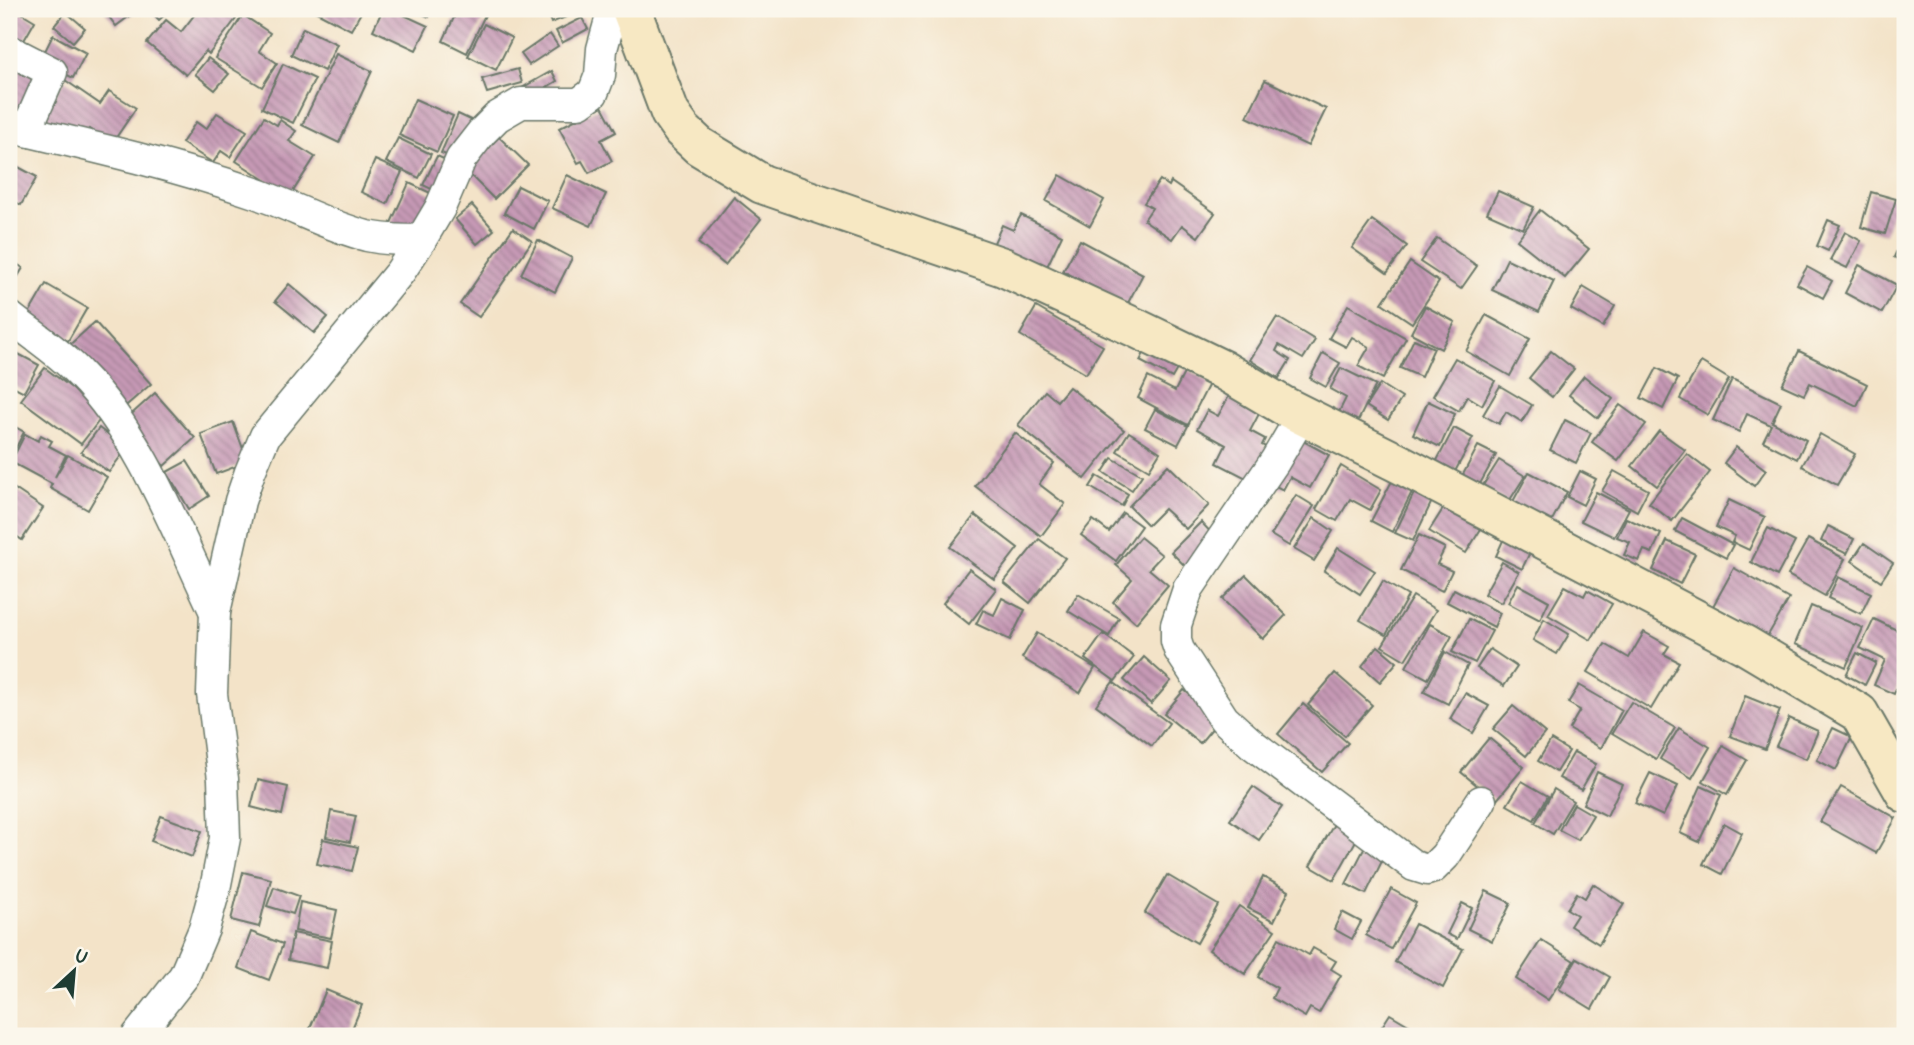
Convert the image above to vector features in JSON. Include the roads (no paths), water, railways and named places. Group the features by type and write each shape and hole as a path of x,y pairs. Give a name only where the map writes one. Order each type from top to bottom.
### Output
{"street":[{"path":"137,1036 184,976 204,929 225,838 223,779 212,694 215,612 240,500 265,436 400,272 440,208 461,159 482,132 497,117 521,103 579,103 593,93 600,75 602,48 613,9"},
{"path":"631,9 670,113 682,130 699,146 762,184 1003,267 1223,370 1302,415 1745,645 1859,713 1905,793"},
{"path":"9,50 52,72 18,129 182,170 251,192 369,236 392,240 421,240"},
{"path":"9,316 80,373 124,431 141,459 215,612"},
{"path":"1302,415 1275,461 1197,574 1178,613 1175,633 1180,650 1224,719 1252,744 1421,870 1433,868 1445,856 1481,801"}]}
